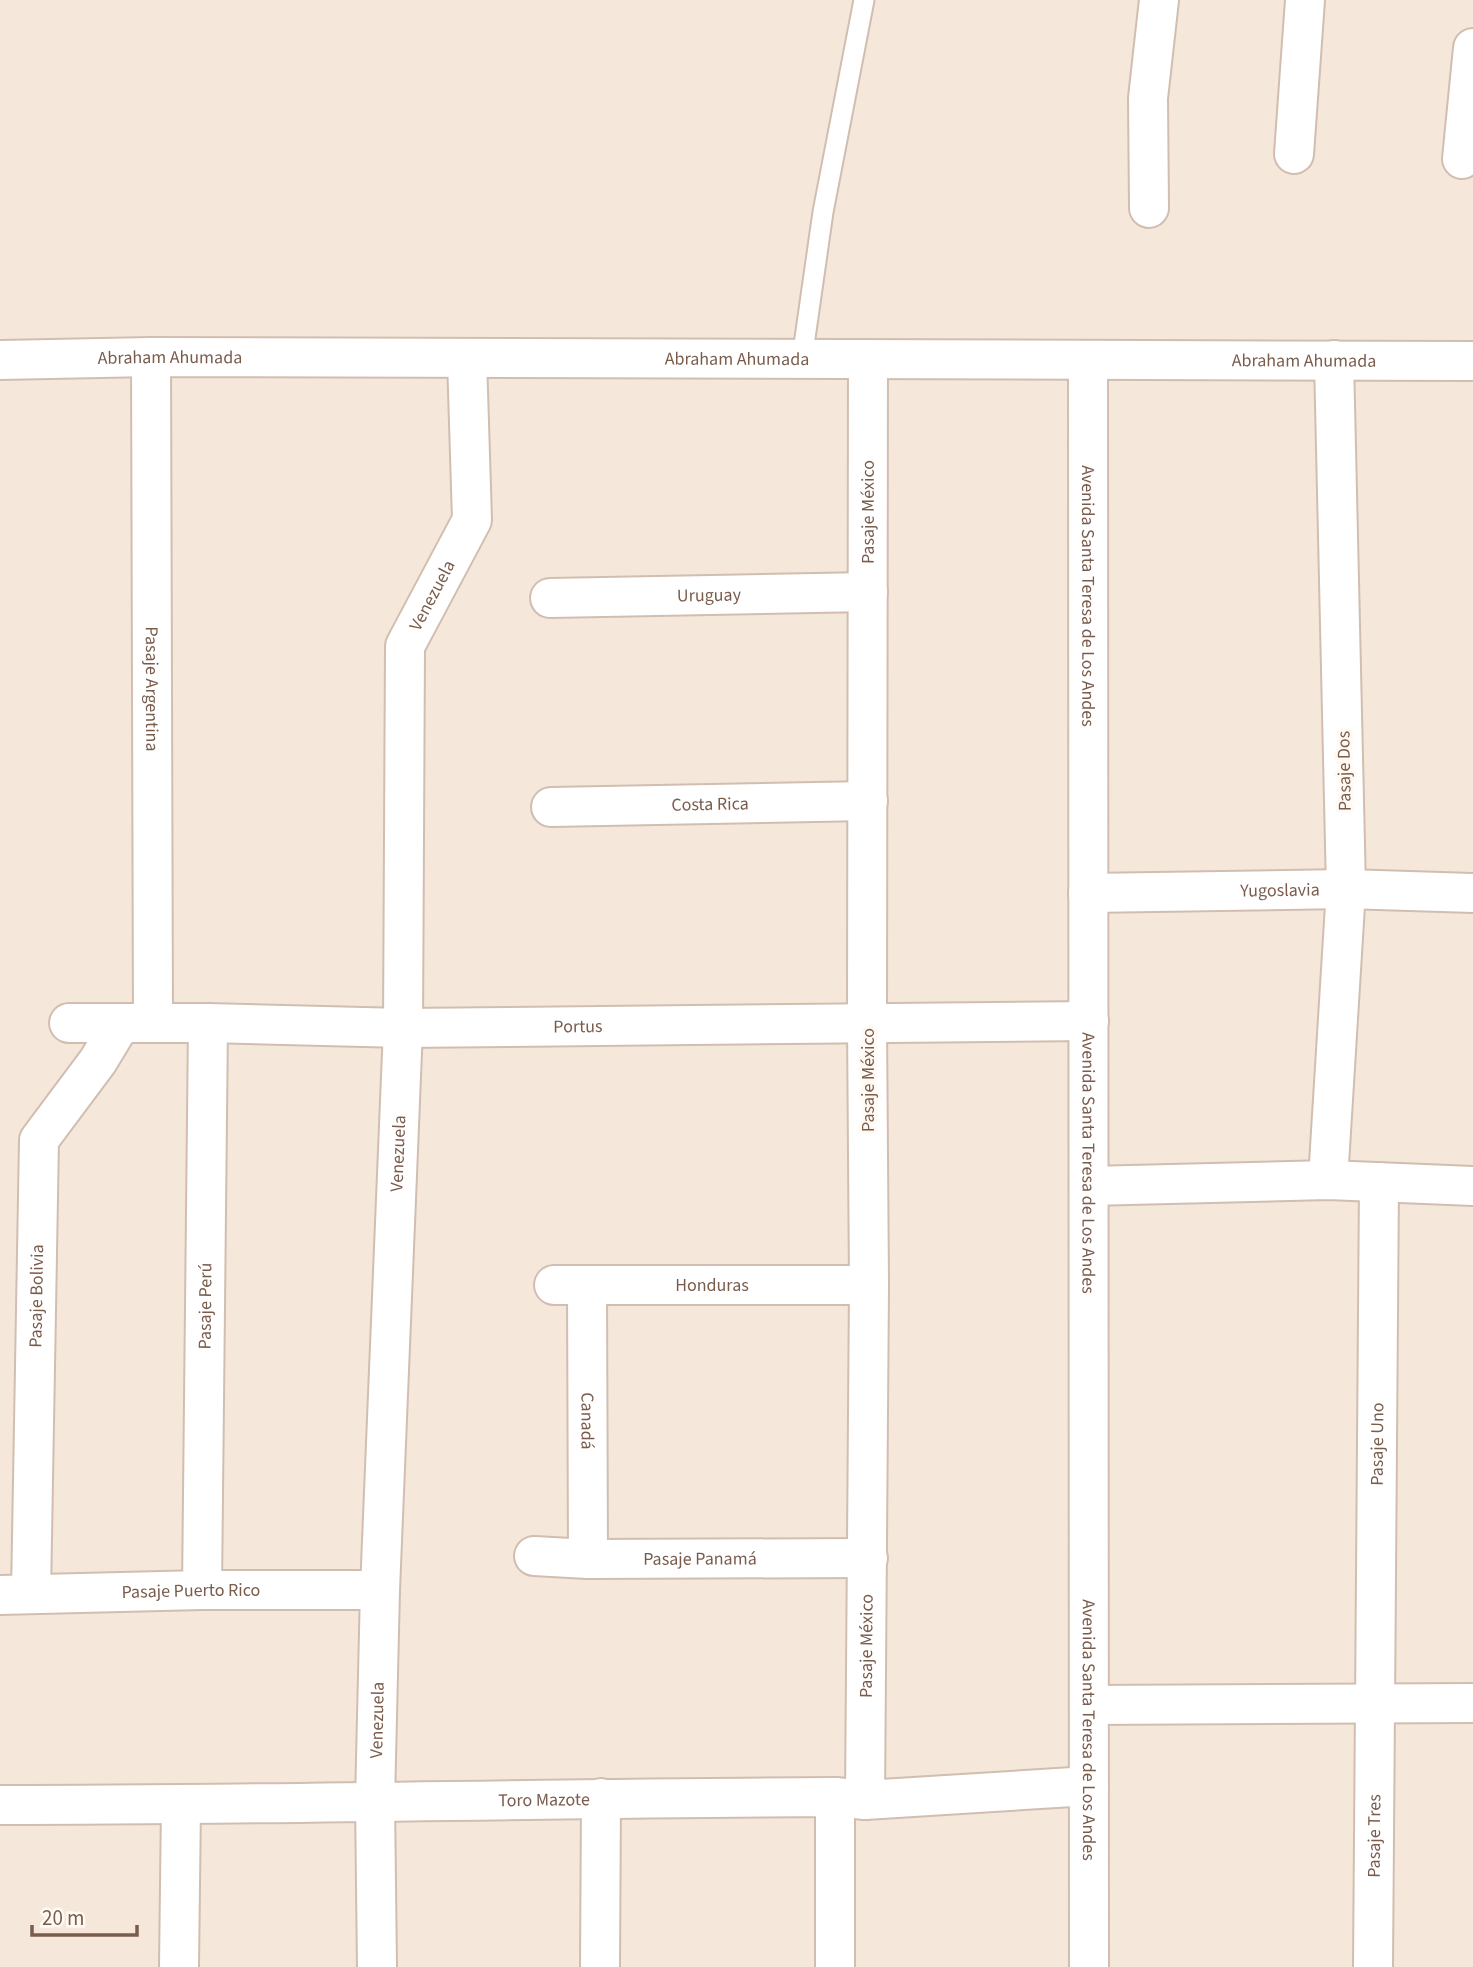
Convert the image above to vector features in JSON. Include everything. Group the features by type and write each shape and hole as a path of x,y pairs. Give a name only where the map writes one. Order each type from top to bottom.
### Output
{"street":[{"path":"1149,208 1148,97 1159,0"},
{"path":"1294,154 1305,0"},
{"path":"1462,159 1473,48"},
{"name":"Abraham Ahumada","path":"0,360 151,357 1473,361"},
{"name":"Pasaje Argentina","path":"137,1023 151,357"},
{"name":"Venezuela","path":"377,1967 375,1801 380,1590 403,1028 405,646 472,520 467,358"},
{"name":"Pasaje México","path":"835,1967 868,1558 868,359"},
{"name":"Avenida Santa Teresa de Los Andes","path":"1088,359 1089,1967"},
{"name":"Pasaje Dos","path":"1328,1180 1346,889 1334,360"},
{"name":"Uruguay","path":"550,598 868,592"},
{"name":"Costa Rica","path":"551,807 868,801"},
{"name":"Yugoslavia","path":"1088,893 1346,889 1473,893"},
{"name":"Portus","path":"69,1023 403,1028 1088,1021"},
{"name":"Pasaje Bolivia","path":"15,1595 39,1140 97,1062 137,1023"},
{"name":"Pasaje Perú","path":"202,1590 208,1023"},
{"path":"1089,1186 1328,1180 1473,1186"},
{"name":"Pasaje Uno","path":"1376,1704 1379,1182"},
{"name":"Honduras","path":"570,1285 870,1285"},
{"name":"Canadá","path":"570,1285 588,1559"},
{"name":"Pasaje Panamá","path":"534,1556 588,1559 868,1558"},
{"name":"Pasaje Puerto Rico","path":"15,1595 202,1590 380,1590"},
{"path":"1089,1704 1473,1703"},
{"name":"Pasaje Tres","path":"1373,1967 1376,1704"},
{"name":"Toro Mazote","path":"0,1805 181,1805 601,1798 850,1799 1089,1786"},
{"path":"600,1967 601,1798"},
{"path":"179,1967 181,1805"}],"lane":[{"path":"802,359 823,212 864,0"}],"shaded area":[{"path":"0,0 1473,0 1473,1967 0,1967"}]}
